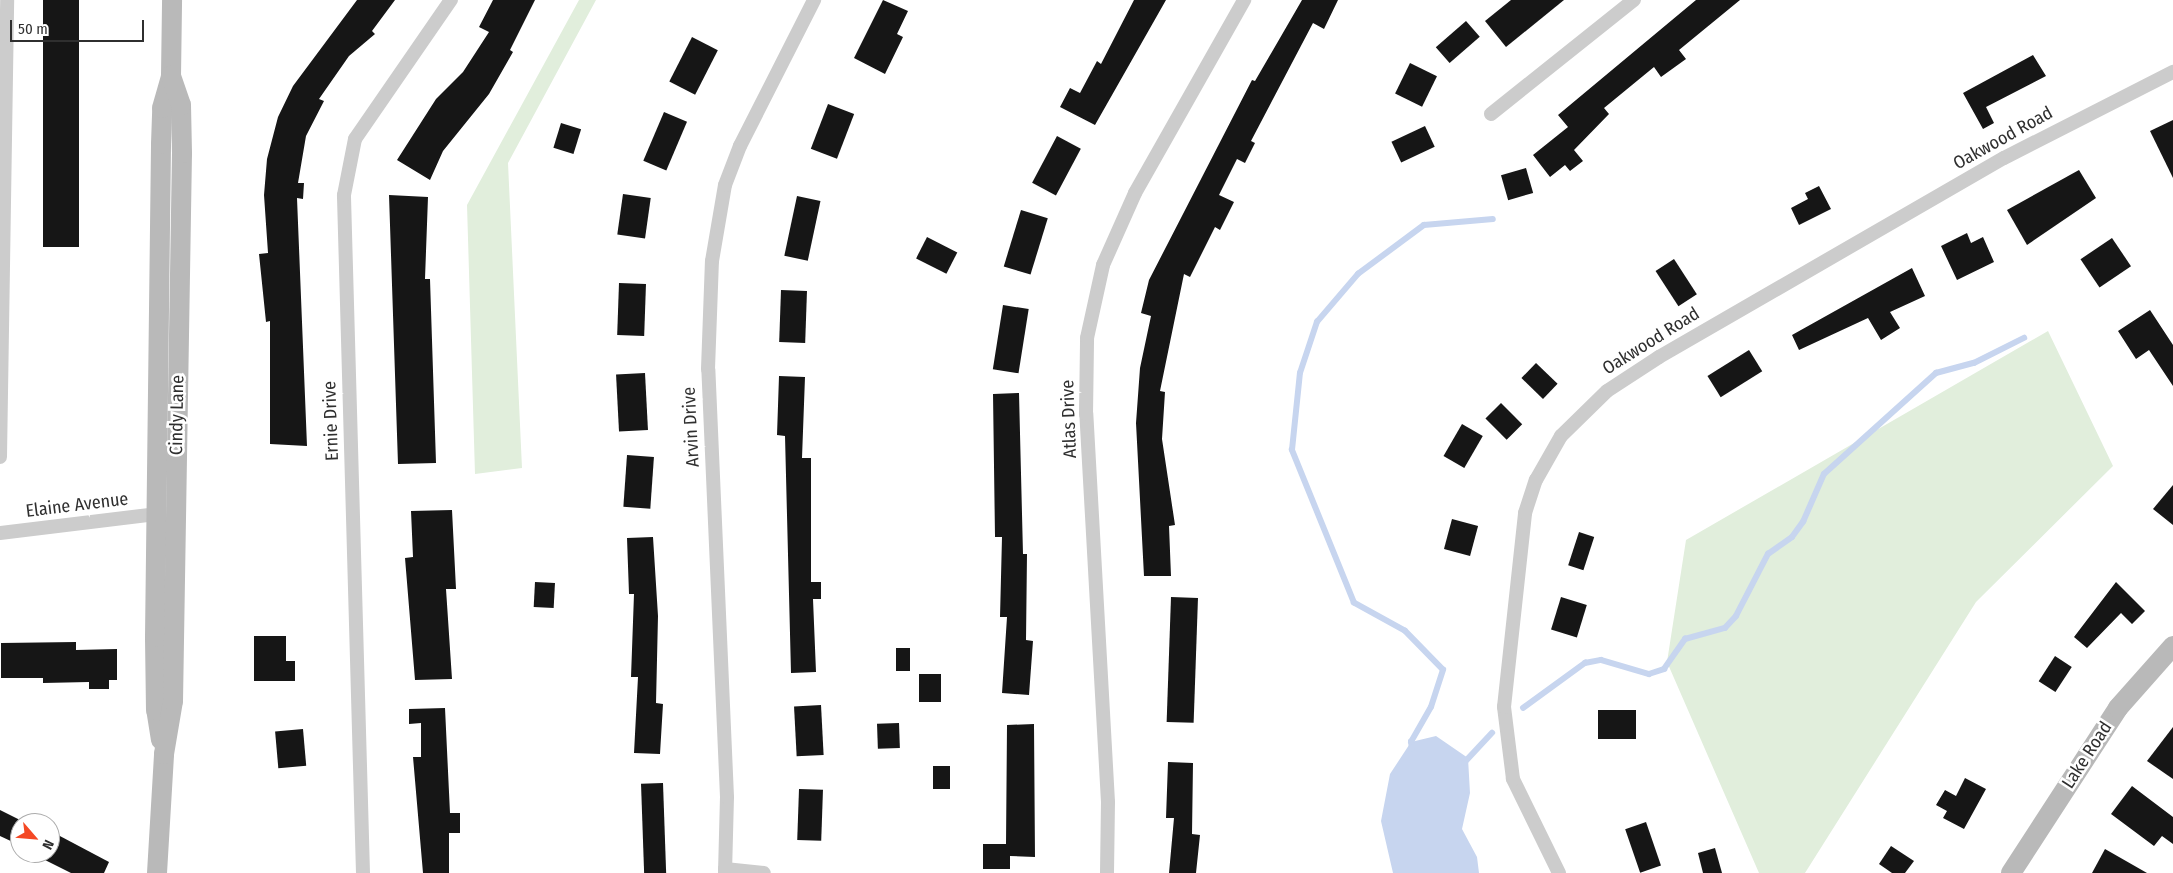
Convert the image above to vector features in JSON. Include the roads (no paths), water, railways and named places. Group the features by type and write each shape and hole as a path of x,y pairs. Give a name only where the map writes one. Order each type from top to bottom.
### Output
{"main road":[{"name":"Cindy Lane","path":"164,754 156,710 161,135 162,108 171,76 172,0"},
{"name":"Cindy Lane","path":"157,873 164,754 173,701 182,153 181,105 171,76"},
{"name":"Lake Road","path":"2011,873 2118,708 2173,646"}],"street":[{"path":"0,457 7,0"},
{"name":"Ernie Drive","path":"364,873 344,195 354,139 451,0"},
{"name":"Arvin Drive","path":"725,871 727,797 708,369 712,261 719,211 737,154 814,0"},
{"name":"Atlas Drive","path":"1107,873 1108,802 1086,414 1087,338 1103,265 1128,209 1244,0"},
{"path":"1491,114 1634,0"},
{"name":"Oakwood Road","path":"1559,873 1513,778 1504,706 1525,514 1536,480 1561,436 1607,391 1659,356 2004,158 2173,72"},
{"name":"Elaine Avenue","path":"0,533 158,514"},
{"path":"725,871 764,873"}],"water":[{"path":"1436,736 1468,758 1470,793 1462,829 1477,857 1479,873 1393,873 1381,821 1390,774 1411,742"}],"waterway":[{"path":"1412,749 1411,742 1431,707 1443,670 1405,631 1354,603 1292,450 1300,373 1317,322 1358,274 1424,225 1493,219"},
{"path":"1523,708 1585,663 1601,660 1649,674 1664,669 1685,639 1725,628 1736,616 1768,554 1792,537 1803,522 1824,474 1936,373 1974,363 2024,338"},
{"path":"1464,763 1492,733"}]}
